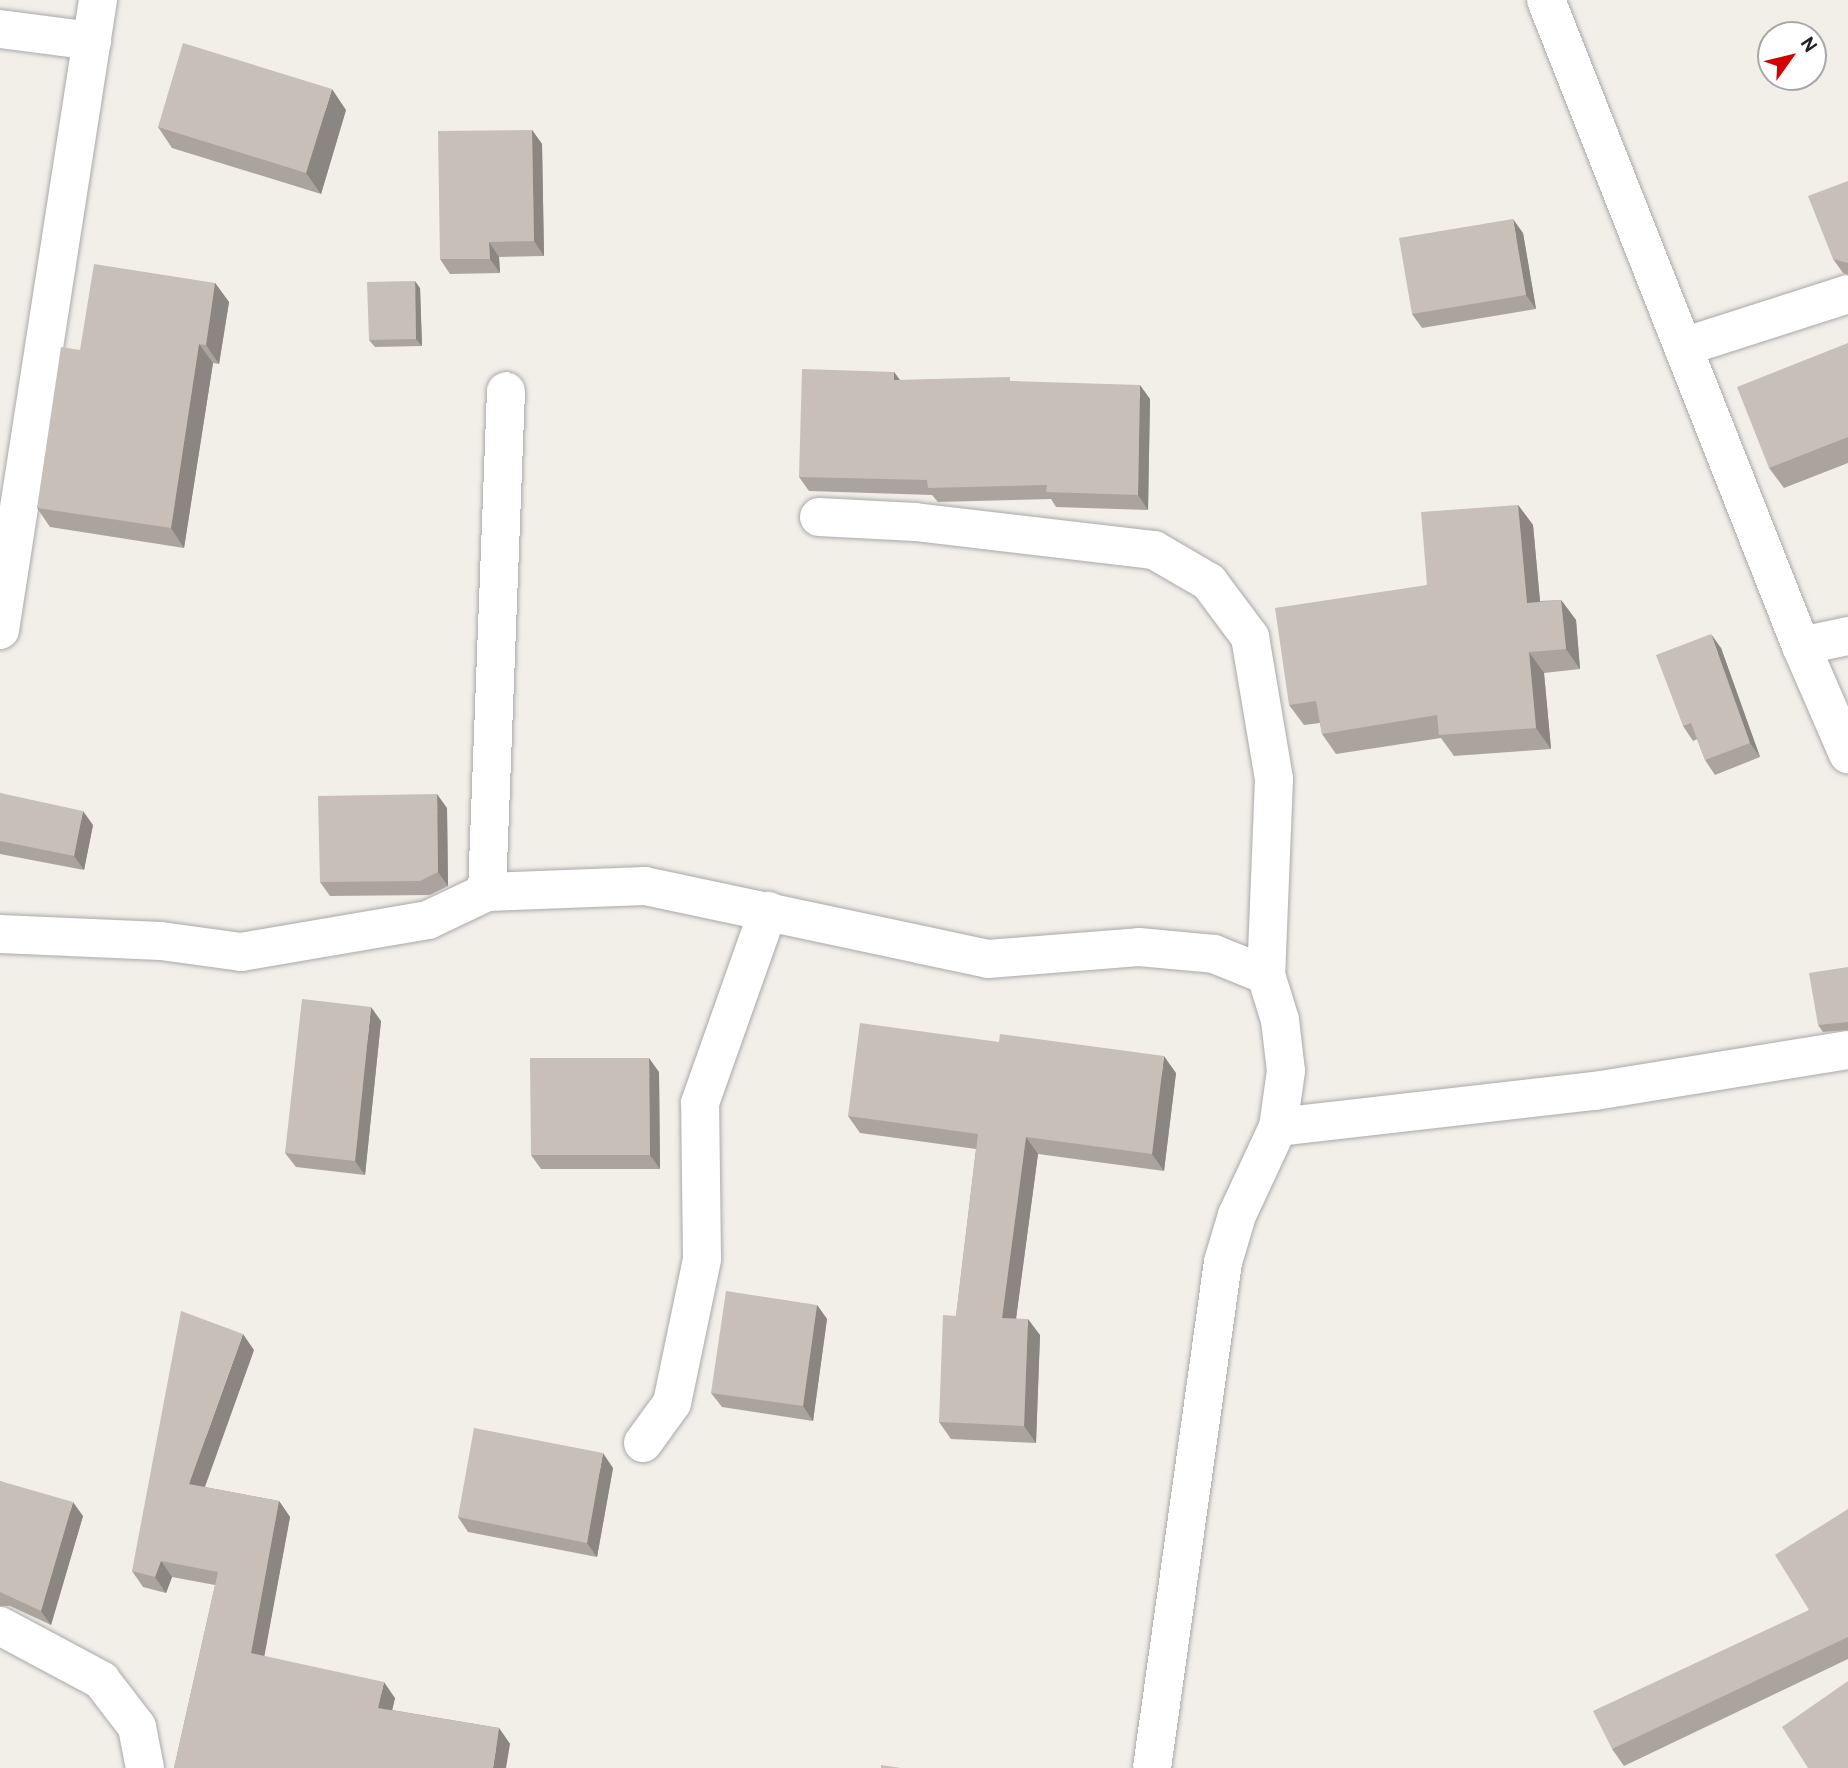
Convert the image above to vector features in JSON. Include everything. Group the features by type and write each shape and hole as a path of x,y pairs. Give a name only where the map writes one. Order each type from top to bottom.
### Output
{"street":[{"path":"0,630 98,0"},
{"path":"1546,0 1801,646 1848,754"},
{"path":"0,29 92,41"},
{"path":"1683,347 1848,294"},
{"path":"487,892 506,391"},
{"path":"819,517 915,522 1154,550 1209,582 1250,637 1274,779 1266,975 1280,1020 1286,1071 1279,1127 1237,1215 1223,1262 1152,1768"},
{"path":"1801,646 1848,636"},
{"path":"0,934 161,941 241,952 428,920 487,892 645,886 988,959 1139,947 1214,954 1266,975"},
{"path":"643,1443 672,1403 702,1259 700,1103 768,911"},
{"path":"1279,1127 1595,1091 1848,1050"},
{"path":"0,1626 101,1680 137,1727 145,1768"}],"building":[{"path":"183,43 332,89 306,173 158,127"},
{"path":"532,130 534,241 489,242 490,259 440,259 438,131"},
{"path":"1848,181 1848,263 1833,259 1808,196"},
{"path":"1513,219 1526,295 1412,314 1399,238"},
{"path":"94,264 215,283 206,345 199,344 171,528 37,508 61,347 80,350"},
{"path":"415,281 416,339 369,340 367,282"},
{"path":"1848,343 1848,437 1769,468 1737,387"},
{"path":"802,369 894,372 894,380 1010,377 1010,381 1140,385 1138,495 1046,492 1047,485 928,488 927,480 799,477"},
{"path":"1518,505 1527,603 1561,600 1566,649 1529,652 1536,728 1439,735 1437,715 1322,734 1316,701 1289,705 1275,608 1427,585 1421,512"},
{"path":"1711,634 1750,743 1705,760 1691,723 1683,726 1656,655"},
{"path":"0,793 83,811 74,856 0,841"},
{"path":"437,794 438,872 420,881 320,882 318,796"},
{"path":"1848,967 1848,1022 1818,1025 1809,973"},
{"path":"302,999 371,1007 355,1161 285,1153"},
{"path":"860,1023 999,1042 1000,1034 1164,1056 1152,1154 1026,1137 1002,1318 1028,1319 1024,1426 939,1422 943,1315 956,1316 978,1134 848,1116"},
{"path":"530,1058 649,1058 650,1155 531,1155"},
{"path":"726,1291 817,1305 803,1406 711,1393"},
{"path":"181,1311 243,1334 189,1484 279,1501 251,1653 384,1682 378,1708 499,1728 493,1768 174,1768 218,1572 161,1561 155,1577 132,1571"},
{"path":"474,1428 603,1453 587,1543 458,1517"},
{"path":"0,1481 73,1502 41,1611 0,1592"},
{"path":"1848,1509 1848,1637 1612,1749 1593,1711 1809,1610 1775,1555"},
{"path":"1848,1681 1848,1768 1808,1768 1782,1727"}]}
